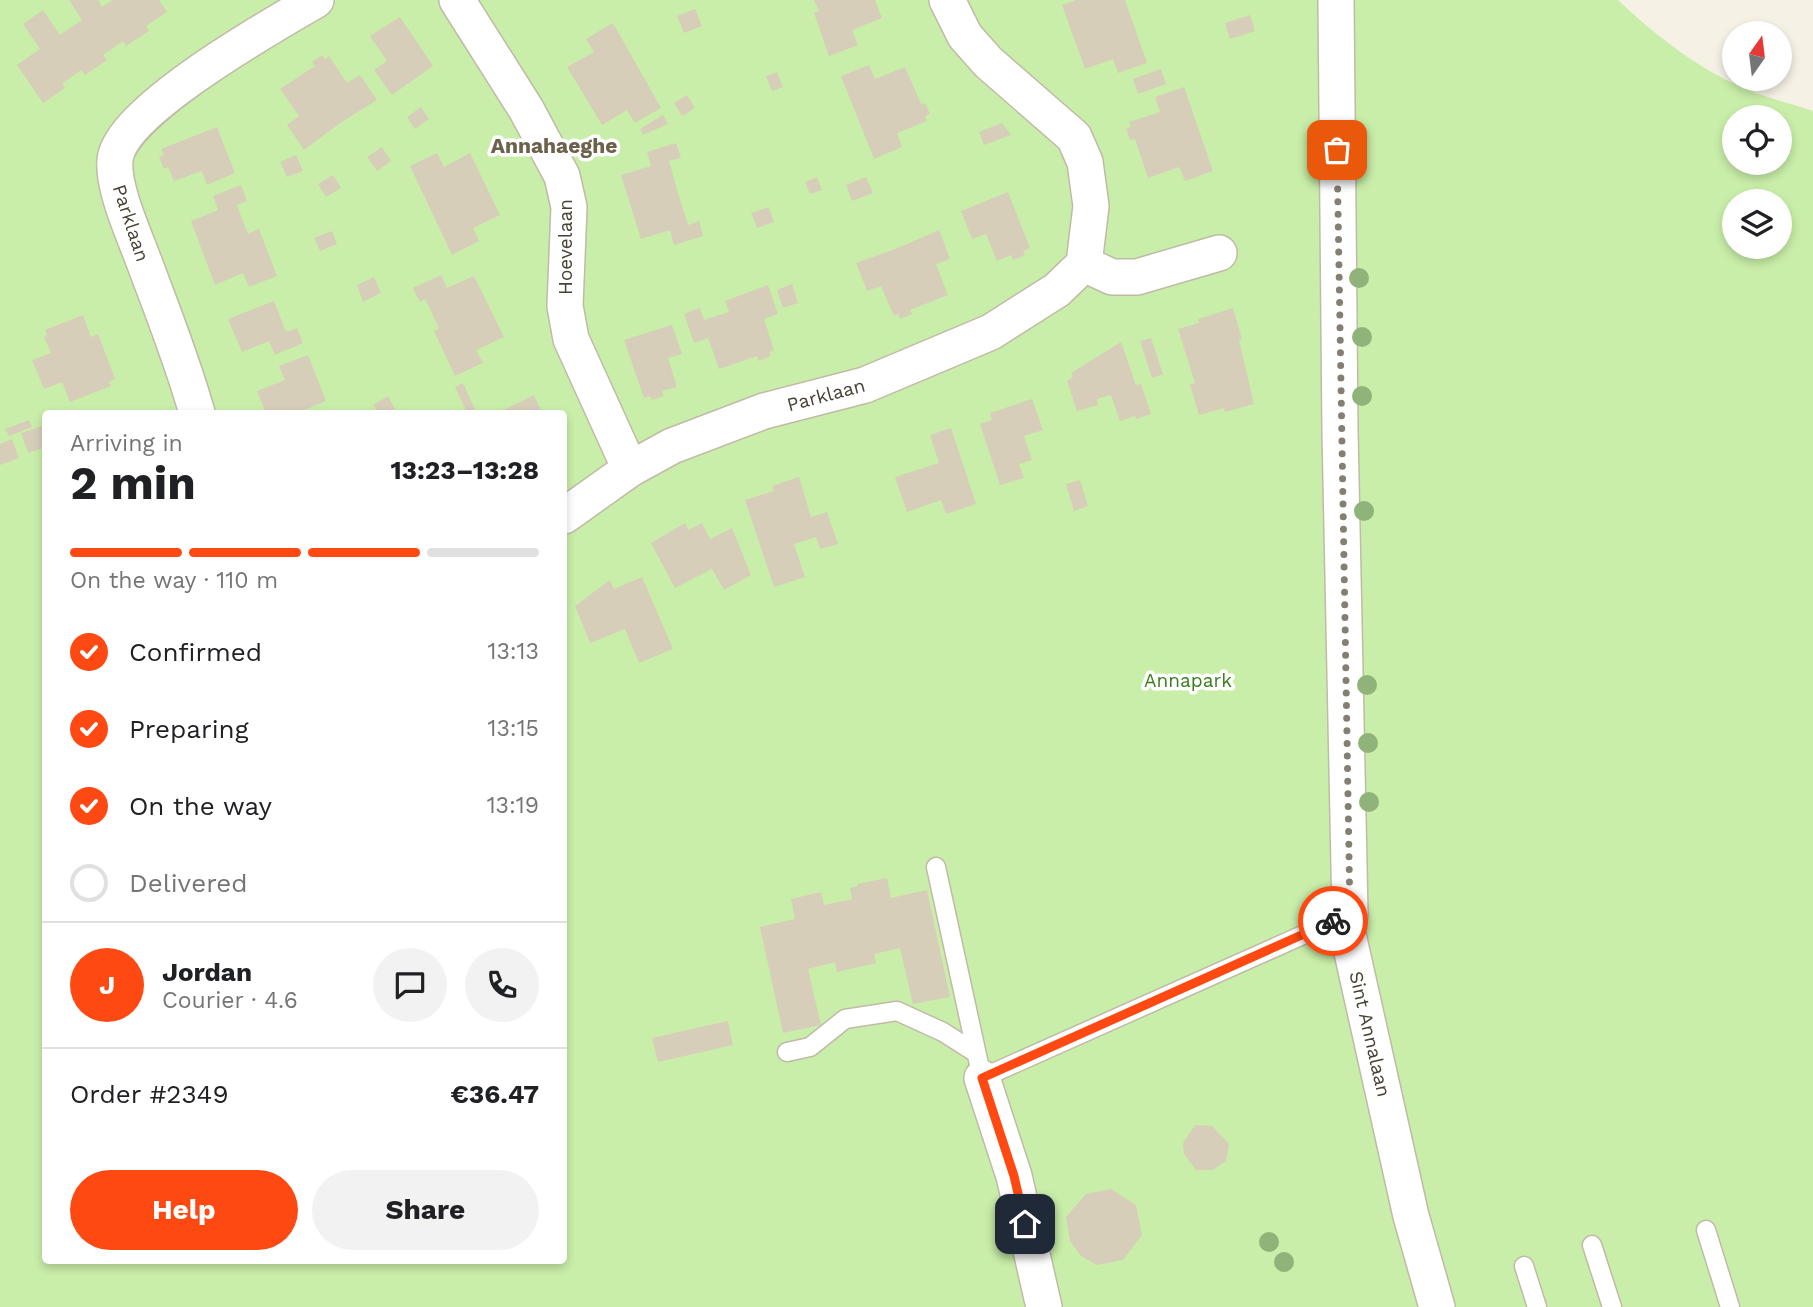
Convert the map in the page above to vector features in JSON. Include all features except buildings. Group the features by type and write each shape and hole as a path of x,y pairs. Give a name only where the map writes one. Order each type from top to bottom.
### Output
{"street":[{"name":"Parklaan","path":"196,410 184,368 127,217 116,177 115,159 120,143 140,118 237,45 316,0"},
{"name":"Hoevelaan","path":"457,0 526,109 562,176 569,207 565,306 570,339 630,469"},
{"path":"947,0 965,36 988,62 1074,137 1085,162 1091,206 1084,264 1112,277 1137,277 1219,253"},
{"name":"Sint Annalaan","path":"1336,0 1350,914 1347,930 1411,1216 1437,1307"},
{"name":"Parklaan","path":"567,514 630,469 672,446 764,411 865,385 991,332 1057,290 1084,264"},
{"path":"979,1066 1014,1176 1044,1307"}],"lane":[{"path":"936,867 979,1066"},
{"path":"979,1066 1350,914"},
{"path":"787,1052 810,1046 845,1019 897,1010 943,1032 979,1066"},
{"path":"1706,1230 1730,1307"},
{"path":"1592,1245 1612,1307"},
{"path":"1524,1266 1537,1307"}],"green space":[{"name":"Annapark","path":"0,0 1618,0 1664,40 1722,78 1722,91 1751,91 1813,111 1813,1307 0,1307"}],"way so far":[{"path":"1333,921 1350,914 1337,150"}],"district":[{"name":"Annahaeghe","path":"554,145"}],"route":[{"path":"1025,1224 1014,1176 982,1078 1333,921"}]}
